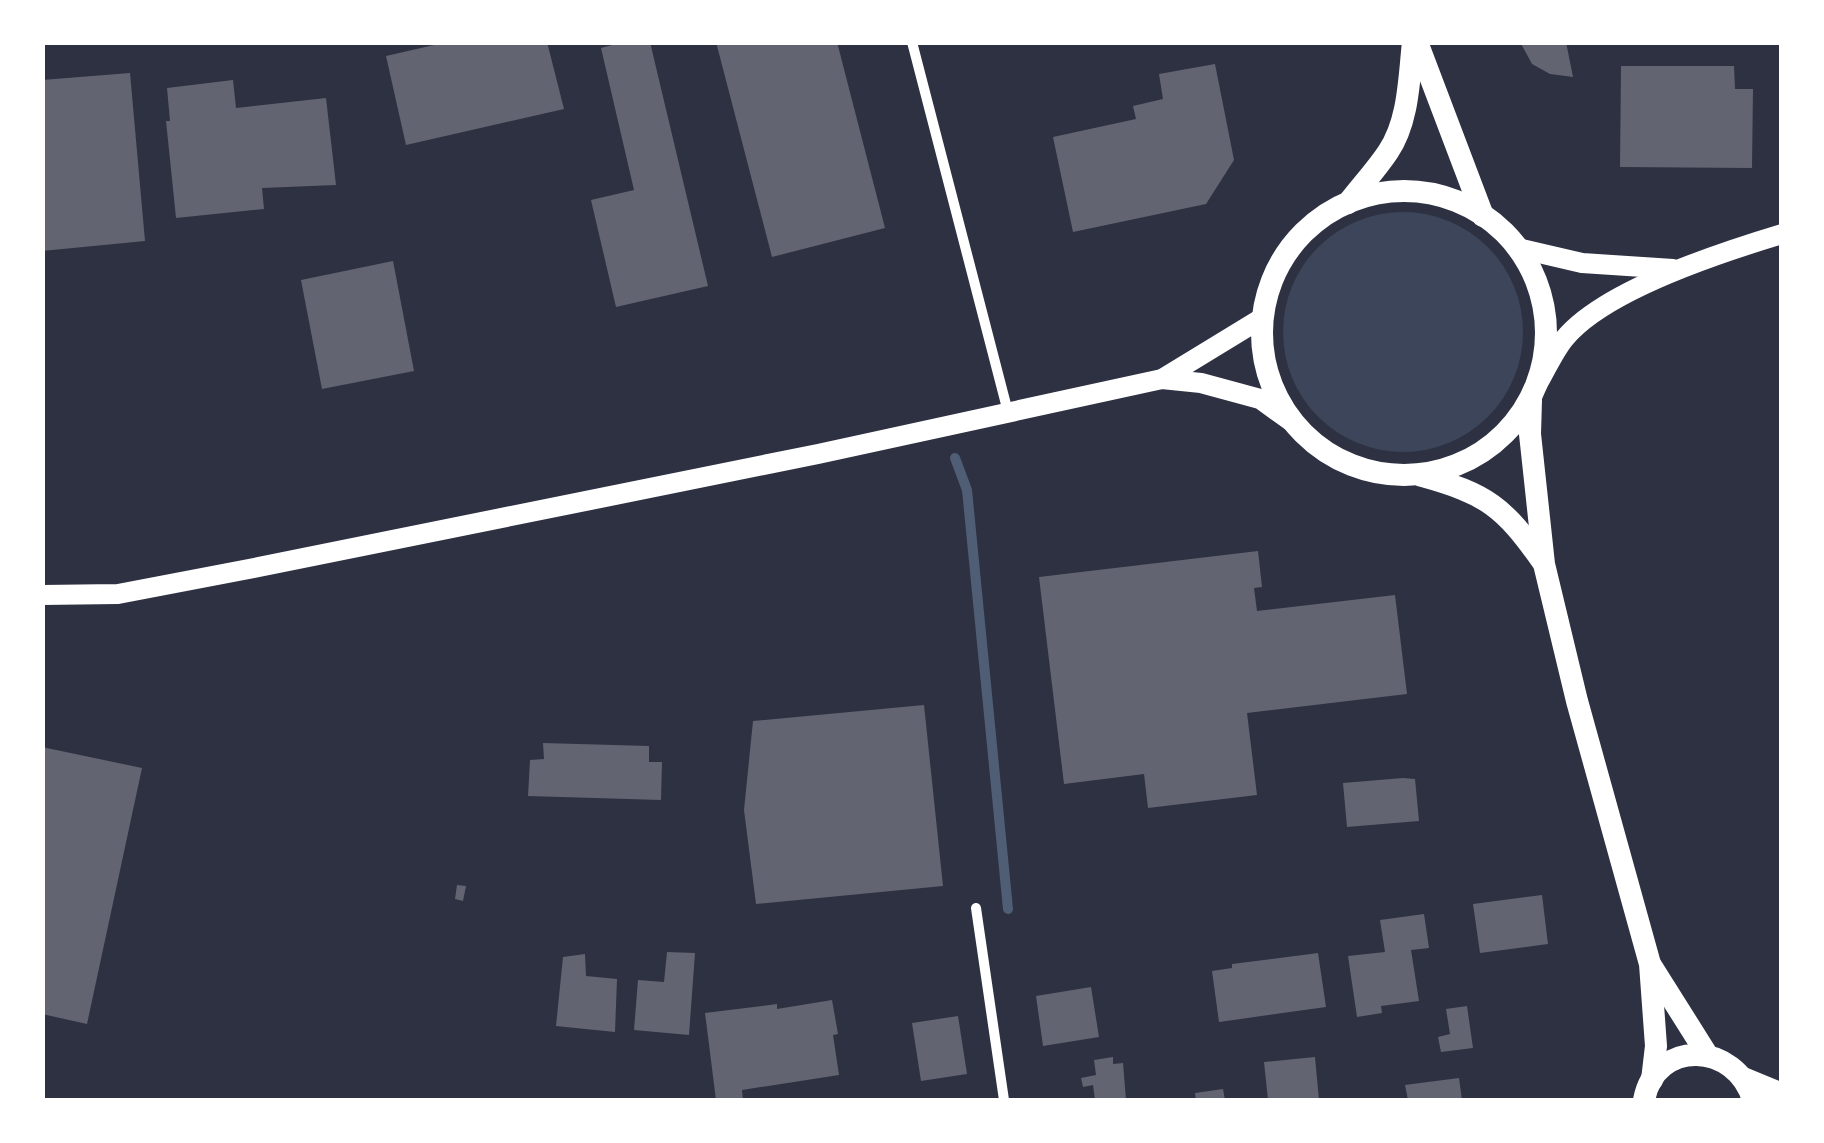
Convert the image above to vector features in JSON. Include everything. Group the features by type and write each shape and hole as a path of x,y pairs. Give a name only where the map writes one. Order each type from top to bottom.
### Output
{"main road":[{"path":"1348,203 1390,150 1399,129 1415,42"},
{"path":"1415,42 1483,216"},
{"path":"1292,422 1273,390 1263,355 1262,318 1274,276 1290,249 1312,226 1348,203 1375,195 1431,194 1458,202 1483,216 1518,248 1533,272 1543,300 1546,328 1545,357 1534,392 1532,450 1544,564 1650,964 1656,1046 1645,1094"},
{"path":"1419,475 1447,470 1496,443 1516,423 1565,338 1592,314 1675,270 1782,234"},
{"path":"1518,248 1582,263 1675,270"},
{"path":"42,595 118,594 818,454 1162,378 1262,318"},
{"path":"1162,378 1201,383 1260,399 1328,454 1372,472 1419,475 1459,486 1489,500 1516,524 1544,564"},
{"path":"1650,964 1708,1056"},
{"path":"1645,1094 1671,1062 1682,1057 1708,1056 1722,1060 1743,1078 1782,1094"},
{"path":"1743,1078 1753,1100"}],"street":[{"path":"912,42 1008,412"},
{"path":"976,908 1004,1100"}],"shaded area":[{"path":"1403,212 1449,222 1488,247 1513,286 1523,332 1513,378 1488,417 1449,442 1403,452 1357,442 1318,417 1293,378 1283,332 1293,286 1318,247 1357,222"}],"building":[{"path":"447,42 547,42 564,109 406,145 386,56"},
{"path":"623,42 650,42 708,286 616,307 591,200 634,190 601,48"},
{"path":"716,42 837,42 885,228 772,257"},
{"path":"1520,42 1566,42 1573,77 1550,74 1532,64"},
{"path":"1215,64 1234,160 1206,204 1073,232 1053,137 1136,119 1133,106 1163,99 1159,74"},
{"path":"1621,66 1734,66 1735,89 1753,89 1752,168 1620,167"},
{"path":"130,73 145,241 42,251 42,80"},
{"path":"233,80 236,108 326,98 336,185 262,188 264,209 176,218 166,121 170,121 167,88"},
{"path":"393,261 414,371 322,389 301,280"},
{"path":"1258,551 1262,587 1254,588 1257,611 1395,595 1407,694 1247,713 1257,795 1148,808 1144,774 1064,784 1039,577"},
{"path":"924,705 943,886 756,904 744,810 753,721"},
{"path":"543,743 649,746 649,762 662,762 661,800 528,796 530,760 544,759"},
{"path":"42,747 142,768 87,1024 42,1014"},
{"path":"1415,779 1419,821 1347,827 1343,783"},
{"path":"457,885 466,886 463,901 455,899"},
{"path":"1542,895 1548,944 1480,953 1473,904"},
{"path":"1424,914 1429,948 1411,950 1419,1001 1381,1006 1382,1013 1357,1017 1348,956 1385,952 1380,920"},
{"path":"667,952 695,953 689,1035 634,1030 638,980 664,982"},
{"path":"1318,953 1326,1007 1219,1022 1212,971 1232,968 1232,964"},
{"path":"585,954 586,976 617,979 615,1032 556,1026 563,957"},
{"path":"1091,987 1099,1037 1043,1046 1036,996"},
{"path":"832,1000 839,1075 742,1090 743,1100 716,1100 705,1013 777,1004 777,1009"},
{"path":"1467,1006 1473,1048 1441,1052 1438,1037 1450,1034 1446,1009"},
{"path":"958,1016 967,1074 921,1081 912,1023"},
{"path":"1113,1057 1113,1064 1123,1063 1126,1100 1095,1100 1093,1085 1083,1087 1081,1078 1096,1075 1094,1060"},
{"path":"1315,1057 1319,1100 1268,1100 1264,1062"},
{"path":"1459,1078 1462,1100 1408,1100 1405,1085"},
{"path":"1223,1089 1225,1100 1196,1100 1195,1093"}],"waterway":[{"path":"955,458 967,490 1008,909"}]}
